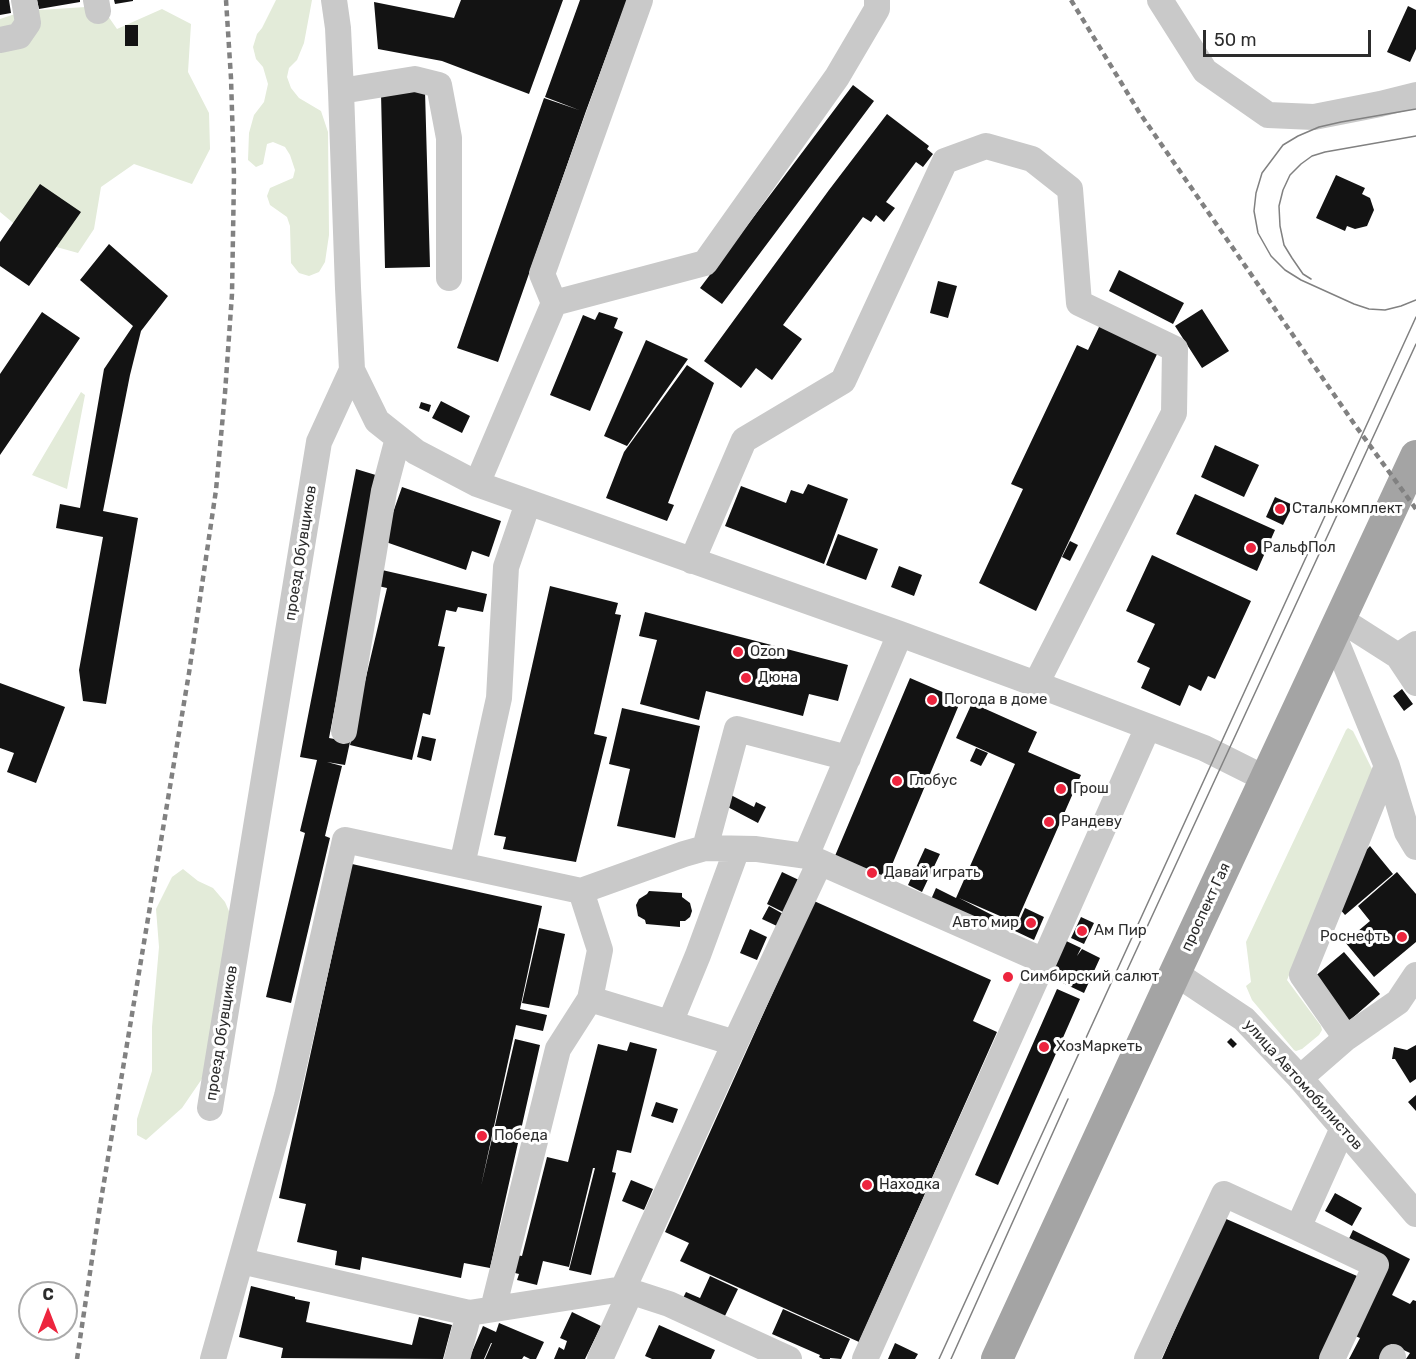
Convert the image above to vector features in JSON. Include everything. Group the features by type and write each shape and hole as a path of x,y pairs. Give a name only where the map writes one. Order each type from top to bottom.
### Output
{"main road":[{"name":"проспект Гая","path":"997,1359 1416,456"}],"street":[{"path":"0,40 19,36 28,23 24,0"},
{"name":"проезд Обувщиков","path":"210,1108 319,442 352,370 338,28 334,0"},
{"path":"477,484 554,303 542,274 640,0"},
{"path":"554,303 705,264 837,77 877,9 877,0"},
{"path":"1160,0 1205,70 1268,114 1314,117 1416,95"},
{"path":"341,91 416,79 439,85 449,138 449,278"},
{"path":"692,561 744,440 843,381 945,161 986,146 1032,159 1070,189 1079,303 1175,349 1174,413 1036,684"},
{"path":"352,370 377,421 416,452 477,484 1036,684 1204,748 1266,779"},
{"path":"344,731 384,491 399,438"},
{"path":"462,865 499,698 506,567 528,503"},
{"path":"1337,626 1407,650 1416,683"},
{"path":"1337,626 1387,766 1407,832 1416,847"},
{"path":"600,1359 627,1290 813,859 848,759 900,634"},
{"path":"865,1359 1148,727"},
{"path":"705,848 736,729 848,759"},
{"path":"1346,1038 1302,975 1387,766"},
{"path":"213,1359 287,1096 345,840 581,891 705,848 756,849 813,859 1044,962"},
{"path":"670,1023 737,849"},
{"path":"458,1359 481,1311 558,1049 590,999 600,950 581,891"},
{"name":"улица Автомобилистов","path":"1175,973 1244,1019 1300,1078 1416,1214"},
{"path":"1300,1078 1346,1038 1398,1002 1416,975"},
{"path":"590,999 735,1043"},
{"path":"1298,1228 1343,1128"},
{"path":"1148,1359 1224,1194 1376,1265 1332,1359"},
{"path":"241,1261 481,1311 627,1290 669,1304 789,1359"}],"green space":[{"path":"276,0 312,0 304,43 297,60 289,68 287,77 291,88 299,98 321,111 328,132 329,235 325,262 319,272 309,276 299,273 291,263 290,226 287,217 270,205 267,196 270,188 293,178 295,170 290,155 285,147 273,142 267,144 263,164 256,167 248,160 249,133 254,115 264,102 268,84 253,47 257,34"},
{"path":"101,6 117,29 162,9 191,24 188,72 209,113 210,149 192,184 134,164 101,187 94,229 78,253 35,241 0,212 0,19 24,11"},
{"path":"81,392 85,395 67,489 32,475"},
{"path":"1348,728 1353,731 1372,773 1287,980 1322,1030 1302,1049 1296,1051 1252,1000 1246,986 1251,982 1246,942"},
{"path":"183,869 198,881 213,888 225,902 232,918 208,1070 182,1108 146,1140 137,1135 137,1119 152,1071 152,1027 159,947 156,909 172,877"}],"building":[{"path":"0,0 9,0 11,13 0,15"},
{"path":"37,0 80,0 80,2 39,9"},
{"path":"114,0 133,0 133,1 115,4"},
{"path":"461,0 563,0 529,94 442,61 378,49 374,2 454,18"},
{"path":"580,0 627,0 498,362 457,348 544,98 579,110 545,97"},
{"path":"1408,6 1416,10 1416,49 1410,62 1387,52"},
{"path":"125,25 138,25 138,46 125,46"},
{"path":"853,85 874,101 722,304 700,288"},
{"path":"425,91 430,267 385,268 381,93"},
{"path":"887,114 929,146 927,149 933,154 923,167 916,162 886,202 895,208 884,222 876,215 871,222 863,217 783,325 802,339 772,380 756,368 741,388 704,361"},
{"path":"1336,175 1365,188 1362,194 1370,198 1374,210 1367,226 1355,229 1347,226 1345,231 1316,218"},
{"path":"40,184 81,212 29,286 0,266 0,242"},
{"path":"109,244 168,296 141,331 103,511 138,518 106,704 83,701 79,670 103,537 56,528 60,504 80,508 104,369 133,326 80,280"},
{"path":"1119,270 1184,303 1173,324 1109,291"},
{"path":"938,281 957,286 948,318 930,313"},
{"path":"1202,309 1229,351 1202,368 1175,326"},
{"path":"42,312 80,338 0,455 0,374"},
{"path":"599,312 618,318 614,328 623,332 590,411 550,395 583,315 595,320"},
{"path":"1100,325 1158,352 1036,611 979,583 1023,489 1011,484 1077,345 1088,350"},
{"path":"646,340 688,359 627,446 604,436"},
{"path":"687,365 714,383 668,503 674,505 667,521 606,498 624,452"},
{"path":"441,401 470,416 462,433 432,418"},
{"path":"421,402 431,405 429,412 419,408"},
{"path":"1215,445 1259,465 1244,497 1201,477"},
{"path":"356,469 379,476 329,738 350,742 345,765 327,762 342,766 325,836 330,838 291,1003 266,997 305,833 300,831 317,760 300,757"},
{"path":"808,484 848,499 824,564 725,526 741,486 786,503 791,490 803,494"},
{"path":"402,487 501,521 489,557 472,551 466,570 383,541"},
{"path":"1195,494 1275,530 1257,571 1176,534"},
{"path":"1275,497 1293,505 1283,525 1266,517"},
{"path":"838,534 878,549 866,580 826,565"},
{"path":"1070,541 1078,545 1070,561 1062,557"},
{"path":"1152,555 1251,601 1215,679 1208,676 1201,691 1189,685 1180,706 1141,688 1150,668 1137,662 1155,624 1126,611"},
{"path":"899,566 922,575 914,596 891,587"},
{"path":"382,570 487,594 483,612 458,607 456,612 446,610 438,646 445,647 430,715 423,713 412,760 350,745 387,588 378,586"},
{"path":"550,586 618,603 615,614 621,615 594,734 607,737 576,862 503,849 506,837 494,835"},
{"name":"Дюна","path":"645,612 848,665 838,701 809,694 803,716 706,691 699,720 640,704 657,640 639,636"},
{"name":"Глобус","path":"910,678 961,700 884,884 832,863"},
{"path":"0,683 65,707 36,783 7,772 14,753 0,748"},
{"path":"1402,689 1413,704 1404,711 1393,696"},
{"path":"972,703 1037,732 1028,752 1081,775 1016,923 959,898 994,916 987,932 929,904 936,888 956,898 1015,764 956,738"},
{"path":"622,708 700,726 675,838 617,826 630,769 609,764"},
{"path":"422,736 436,739 431,761 417,757"},
{"path":"976,748 988,753 981,766 970,761"},
{"path":"727,793 754,807 756,802 766,807 758,823 722,804"},
{"path":"1370,846 1393,874 1345,915 1339,908 1361,855"},
{"path":"925,848 940,854 922,892 908,885"},
{"path":"352,864 542,906 520,1009 547,1015 543,1031 516,1025 481,1186 515,1039 540,1045 490,1268 464,1263 461,1278 362,1257 360,1270 335,1265 337,1251 297,1242 306,1204 279,1198"},
{"path":"782,872 801,881 785,913 767,904"},
{"path":"1397,872 1416,894 1416,942 1374,977 1345,942 1370,921 1358,906"},
{"path":"649,891 682,893 682,897 690,903 692,911 690,917 685,921 680,921 680,927 646,924 645,920 638,916 636,905 639,899"},
{"path":"814,901 991,980 973,1021 997,1032 859,1342 680,1261 689,1243 665,1232"},
{"path":"769,906 785,915 779,927 762,919"},
{"path":"1025,908 1044,917 1034,940 1015,931"},
{"path":"1081,917 1094,923 1084,944 1071,938"},
{"path":"539,928 565,934 549,1008 522,1003"},
{"path":"750,929 767,937 757,960 740,953"},
{"path":"1062,939 1081,948 1077,956 1082,949 1100,958 1084,993 1046,975"},
{"path":"1344,952 1380,994 1349,1021 1313,978"},
{"path":"1057,989 1080,999 998,1185 975,1175"},
{"path":"1231,1038 1237,1044 1233,1048 1227,1042"},
{"path":"630,1042 657,1049 631,1153 617,1150 612,1172 616,1173 591,1275 569,1270 595,1168 593,1168 569,1267 543,1261 537,1285 517,1280 519,1274 511,1272 516,1255 522,1256 547,1157 568,1162 598,1044 627,1051"},
{"path":"1416,1045 1416,1079 1410,1083 1395,1059 1392,1059 1394,1047 1407,1050"},
{"path":"1416,1095 1416,1111 1408,1102"},
{"path":"656,1102 678,1109 673,1123 651,1116"},
{"path":"631,1180 653,1189 644,1210 622,1201"},
{"path":"1335,1193 1362,1208 1352,1226 1325,1211"},
{"path":"1224,1218 1357,1276 1320,1359 1162,1359"},
{"path":"1353,1230 1410,1259 1392,1295 1410,1304 1413,1300 1416,1301 1416,1359 1406,1359 1410,1353 1391,1344 1383,1359 1349,1359 1360,1338 1353,1335 1378,1288 1346,1245"},
{"path":"710,1276 738,1289 723,1320 681,1302 686,1292 700,1298"},
{"path":"251,1286 310,1302 306,1322 412,1345 419,1317 452,1325 443,1359 281,1358 283,1348 239,1337"},
{"path":"783,1309 850,1339 841,1359 823,1359 819,1357 820,1355 772,1334"},
{"path":"572,1312 601,1326 585,1359 554,1359 559,1347 564,1350 567,1341 560,1338"},
{"path":"499,1323 544,1342 536,1359 524,1356 522,1359 485,1359 491,1343 484,1359 469,1359 483,1326 496,1332"},
{"path":"659,1325 715,1350 711,1359 652,1359 645,1356"},
{"path":"895,1343 918,1354 915,1359 888,1359"}],"tram line":[{"path":"1416,109 1319,127 1283,145 1262,173 1254,211 1258,233 1271,256 1285,270 1301,280 1369,309 1385,310 1416,300"},
{"path":"1311,279 1303,274 1284,245 1280,226 1279,206 1290,175 1312,156 1416,136"},
{"path":"939,1359 1416,317"},
{"path":"1123,979 1416,344"},
{"path":"951,1359 1068,1099"}],"railway":[{"path":"77,1359 100,1206 189,673 216,490 232,294 234,176 226,0"},
{"path":"1071,0 1139,112 1355,425 1416,509"}],"place":[{"name":"Сталькомплект","path":"1280,509"},
{"name":"РальфПол","path":"1251,548"},
{"name":"Ozon","path":"738,652"},
{"name":"Дюна","path":"746,678"},
{"name":"Погода в доме","path":"932,700"},
{"name":"Глобус","path":"897,781"},
{"name":"Грош","path":"1061,789"},
{"name":"Рандеву","path":"1049,822"},
{"name":"Давай играть","path":"872,873"},
{"name":"Авто мир","path":"1031,923"},
{"name":"Ам Пир","path":"1082,931"},
{"name":"Роснефть","path":"1402,937"},
{"name":"Симбирский салют","path":"1008,977"},
{"name":"ХозМаркеть","path":"1044,1047"},
{"name":"Победа","path":"482,1136"},
{"name":"Находка","path":"867,1185"}]}
